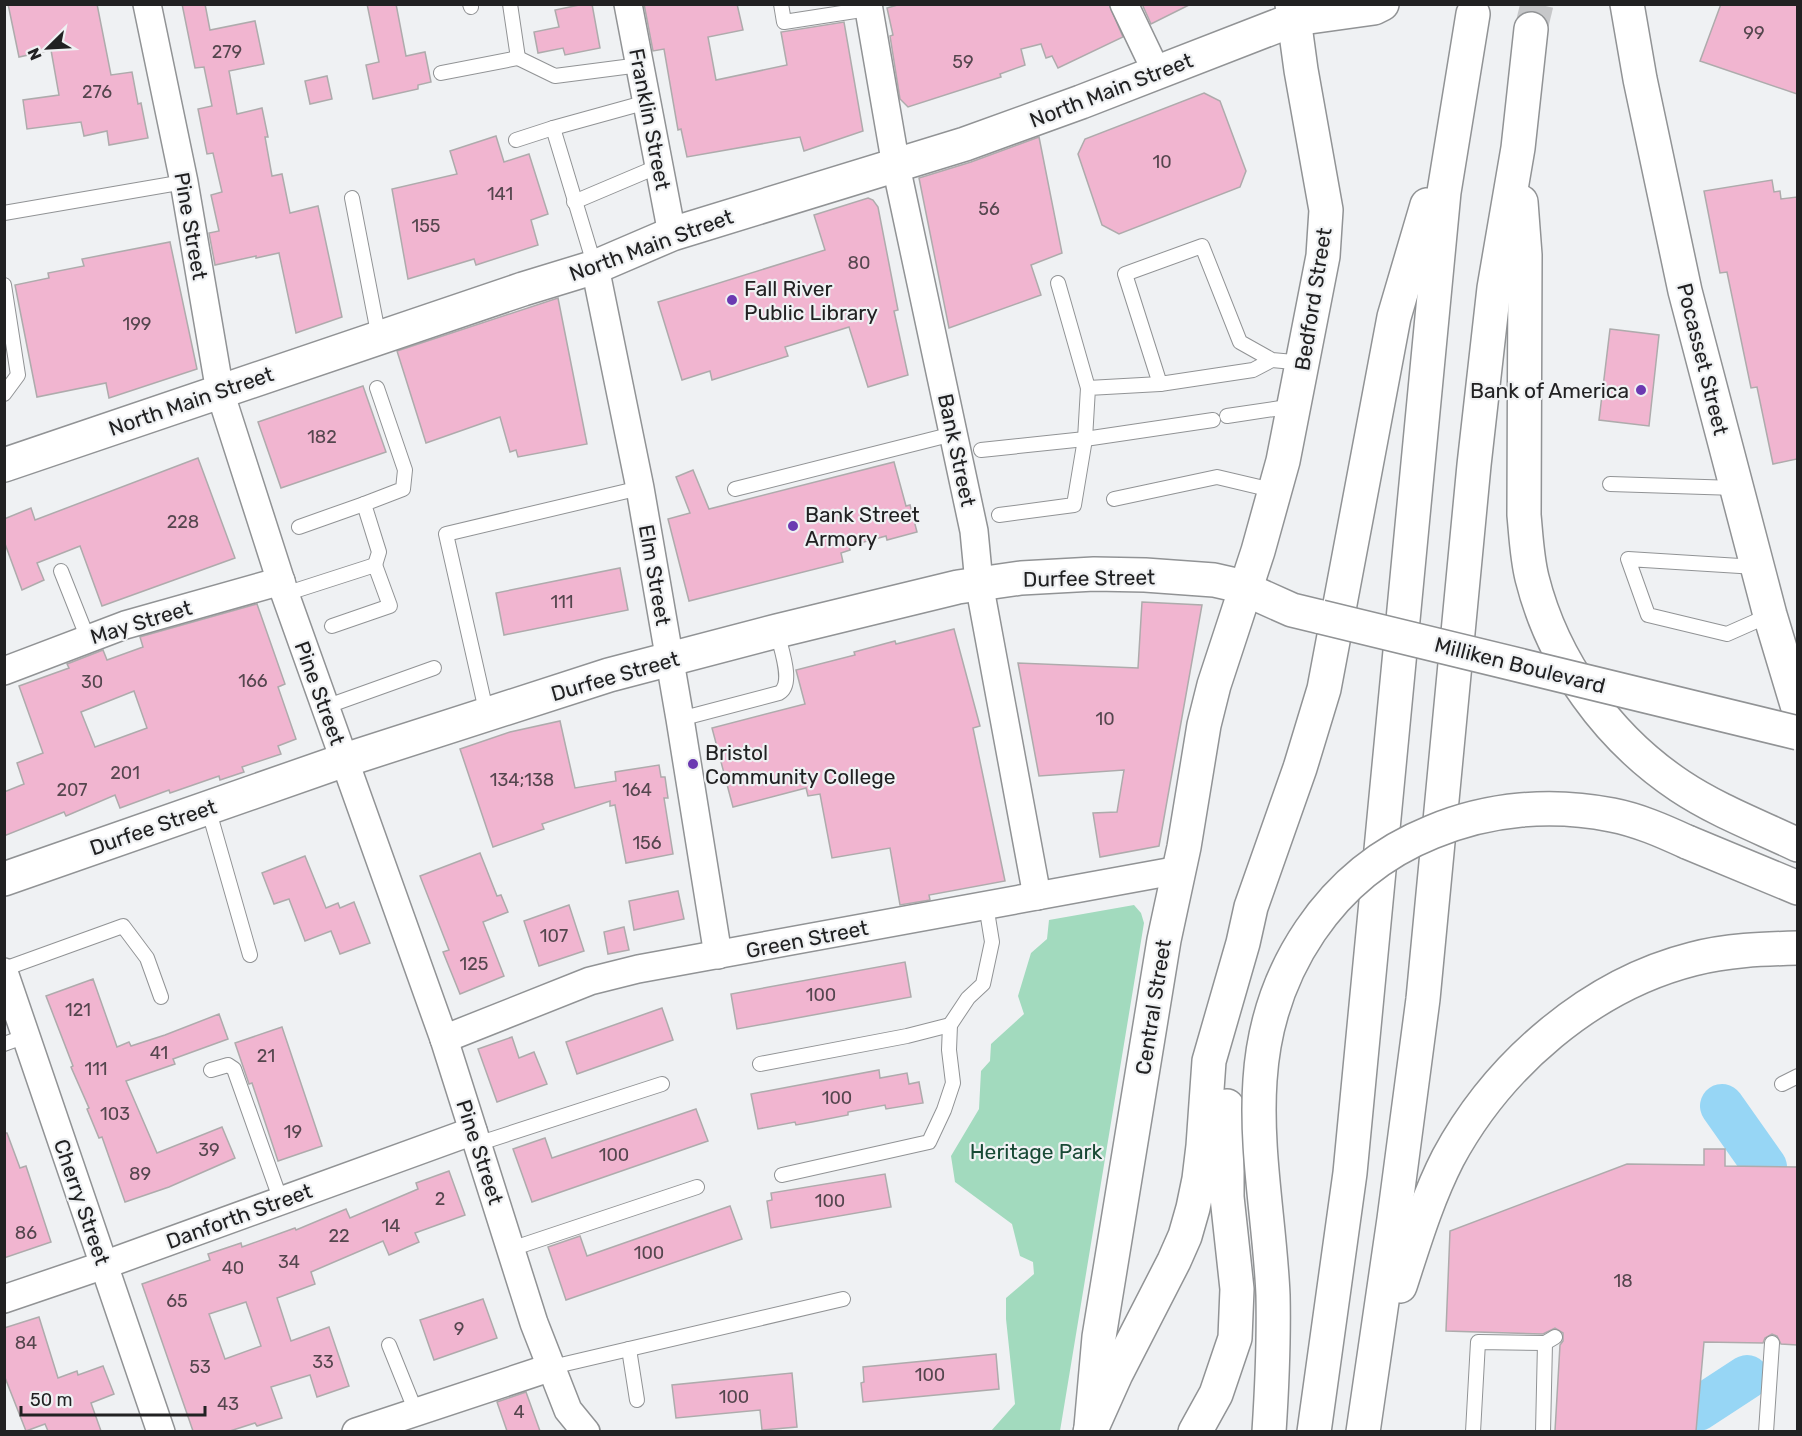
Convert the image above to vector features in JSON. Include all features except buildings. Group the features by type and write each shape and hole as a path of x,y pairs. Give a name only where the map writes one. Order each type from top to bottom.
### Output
{"main road":[{"name":"North Main Street","path":"4,465 522,289 595,267 672,234 965,144 1157,73 1298,9 1374,8 1382,4"},
{"name":"Pocasset Street","path":"1627,4 1642,90 1676,252 1757,567 1784,621 1797,708"},
{"name":"Bedford Street","path":"1245,589 1276,491 1295,405 1288,362 1323,256 1326,210 1301,70 1298,9"},
{"path":"1314,1431 1350,1173 1444,192 1473,14"},
{"path":"1363,1431 1400,1180 1425,976 1474,465 1494,288 1518,148 1532,29"},
{"path":"1090,1431 1185,1236 1199,1179 1209,1061 1251,907 1300,768 1324,689 1394,317 1457,104"},
{"path":"1518,148 1525,255 1524,515 1526,546 1543,610 1568,665 1583,691 1618,734 1637,752 1679,786 1797,845"},
{"name":"Durfee Street","path":"4,879 344,760 609,675 777,631 979,583 1032,577 1120,574 1214,580 1245,589"},
{"name":"Milliken Boulevard","path":"1245,589 1282,607 1797,733"},
{"name":"Central Street","path":"1090,1431 1099,1337 1164,940 1179,870 1204,725 1217,675 1245,589"},
{"path":"1269,1431 1273,1296 1261,1153 1260,1081 1266,1035 1280,986 1303,940 1318,919 1352,882 1407,843 1452,824 1493,813 1541,808 1601,813 1636,822 1797,888"},
{"path":"1195,1431 1216,1394 1235,1338 1237,1289 1227,1197 1226,1140 1229,1064 1243,943"},
{"path":"1372,1371 1424,1214 1449,1158 1494,1092 1539,1044 1563,1023 1588,1006 1615,990 1670,966 1729,952 1797,948"}],"street":[{"name":"Pine Street","path":"147,4 184,182 220,392 283,588 444,1039 534,1323 568,1410 586,1431"},
{"name":"Franklin Street","path":"628,4 672,234"},
{"path":"1124,4 1157,73"},
{"name":"Bank Street","path":"868,7 896,166 974,531 979,583 1037,896"},
{"name":"Elm Street","path":"595,267 640,488 718,955"},
{"name":"May Street","path":"4,671 125,625 283,588"},
{"name":"Green Street","path":"444,1039 590,981 638,969 1179,870"},
{"name":"Cherry Street","path":"4,970 15,1040 104,1265 160,1431"},
{"name":"Danforth Street","path":"4,1299 281,1201 475,1138"},
{"path":"356,1431 552,1367"}],"lane":[{"path":"510,4 518,58"},
{"path":"781,4 784,22 868,7"},
{"path":"441,73 518,58 555,76 639,65"},
{"path":"516,140 647,102"},
{"path":"553,128 595,267"},
{"path":"574,202 659,166"},
{"path":"4,213 184,182"},
{"path":"352,198 379,338"},
{"path":"1160,384 1125,274 1202,246 1240,342 1288,362"},
{"path":"999,515 1074,505 1085,439 1088,388 1058,283"},
{"path":"4,285 18,375 4,394"},
{"path":"1088,388 1160,384 1253,370 1288,362"},
{"path":"299,527 403,489 405,470 377,388"},
{"path":"1227,416 1295,405"},
{"path":"981,450 1085,439 1212,420"},
{"path":"735,489 953,434"},
{"path":"1114,499 1217,477 1276,491"},
{"path":"1610,484 1736,488"},
{"path":"487,715 446,534 640,488"},
{"path":"332,626 390,606 375,566 379,552 364,504"},
{"path":"1757,567 1628,559 1648,615 1727,634 1784,621"},
{"path":"283,588 375,566"},
{"path":"62,571 88,639"},
{"path":"680,718 784,690 787,684 786,672 777,631"},
{"path":"326,707 434,668"},
{"path":"208,808 250,955"},
{"path":"782,1176 929,1142 944,1110 952,1083 949,1050 950,1025 968,998 983,984 992,942 986,905"},
{"path":"4,970 123,926 147,958 161,997"},
{"path":"760,1064 907,1036 950,1025"},
{"path":"210,1070 228,1065 234,1069 281,1201"},
{"path":"1782,1084 1797,1076"},
{"path":"475,1138 662,1084"},
{"path":"511,1249 697,1186"},
{"path":"552,1367 843,1299"},
{"path":"1473,1431 1478,1342 1550,1340 1543,1431"},
{"path":"1766,1431 1772,1343"},
{"path":"389,1345 416,1412"},
{"path":"629,1349 637,1400"}],"green space":[{"name":"Heritage Park","path":"1134,905 1141,913 1144,923 1060,1431 991,1431 1015,1404 1006,1298 1034,1274 1033,1262 1020,1256 1012,1224 955,1182 951,1156 979,1109 981,1071 990,1061 991,1044 1024,1014 1018,996 1031,953 1047,939 1049,920"}],"waterway":[{"path":"1722,1106 1765,1167"},
{"path":"1698,1409 1747,1377"}],"tunnel":[{"path":"1531,29 1537,4"}],"place":[{"name":"Fall River Public Library","path":"732,300"},
{"name":"Bank of America","path":"1641,390"},
{"name":"Bank Street Armory","path":"793,526"},
{"name":"Bristol Community College","path":"693,764"}]}
